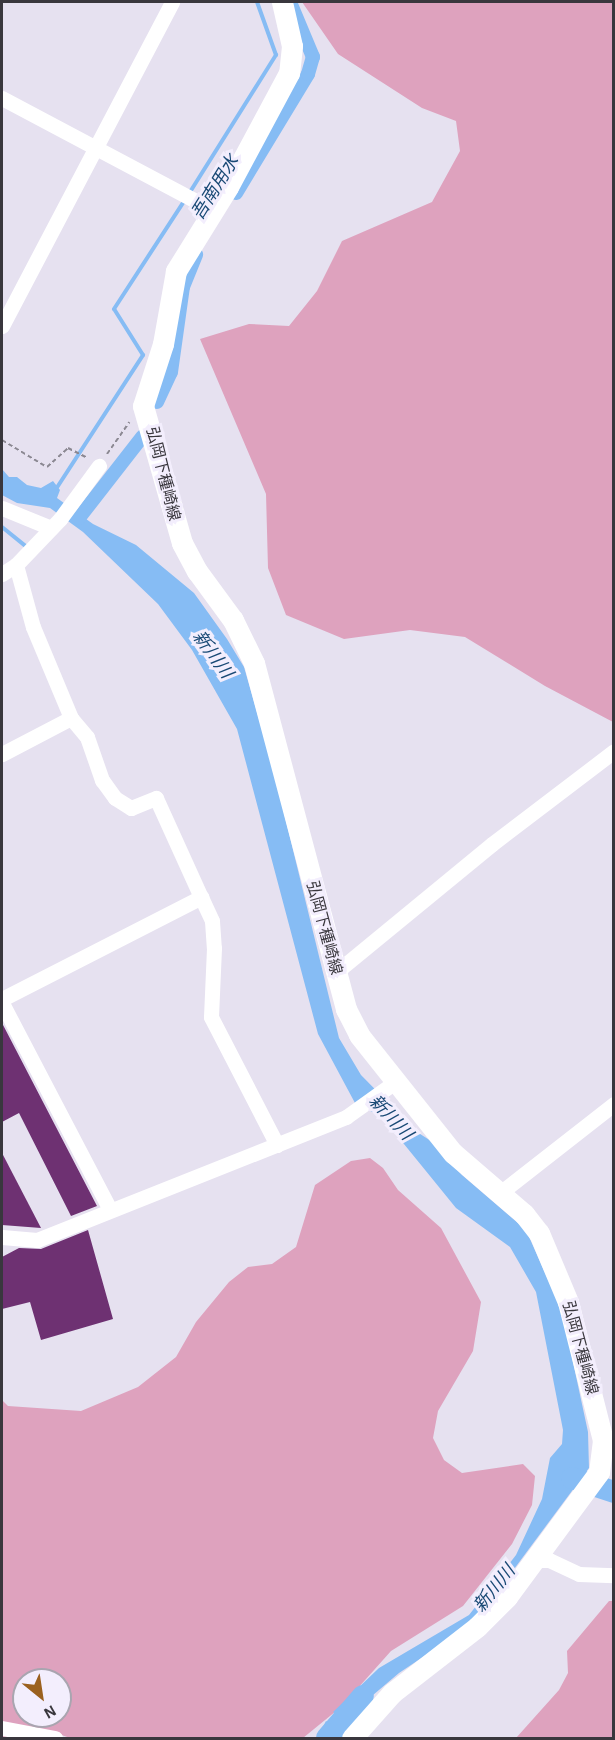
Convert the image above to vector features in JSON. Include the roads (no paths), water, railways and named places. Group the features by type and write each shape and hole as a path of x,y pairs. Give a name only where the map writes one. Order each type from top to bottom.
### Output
{"main road":[{"name":"弘岡下種崎線","path":"282,2 292,45 289,73 172,281 163,344 143,406 182,543 197,570 233,620 254,663 336,974 359,1035 392,1085 453,1153 524,1214 554,1265 600,1423 607,1466 581,1496 532,1560 520,1581 494,1611 392,1693 352,1738"}],"street":[{"path":"2,326 172,2"},
{"path":"2,98 213,210"},
{"path":"2,574 21,560 56,523 99,466"},
{"path":"2,508 56,523"},
{"path":"21,560 33,627 72,718 87,737 102,780 115,798 131,808 156,798 212,921 214,948 211,1017 278,1145"},
{"path":"2,754 72,718"},
{"path":"336,974 492,844 614,751"},
{"path":"110,1210 2,1001 201,897"},
{"path":"2,1237 37,1240 358,1112 392,1085"},
{"path":"500,1193 614,1104"},
{"path":"532,1560 549,1560 579,1574 614,1575"},
{"path":"2,1728 55,1738"}],"water":[{"path":"2,469 9,477 17,477 27,485 41,488 53,481 60,490 57,498 93,524 136,545 194,593 227,639 244,667 273,768 339,1038 361,1075 417,1132 431,1141 462,1175 526,1230 562,1311 588,1432 589,1468 474,1623 399,1673 366,1701 352,1723 333,1712 379,1668 469,1615 516,1555 542,1499 550,1458 562,1444 563,1430 536,1292 510,1247 456,1208 382,1117 355,1103 318,1034 237,729 192,650 158,604 83,532 50,508 17,503 2,495"},
{"path":"326,1721 343,1733 340,1738 318,1738"}],"waterway":[{"path":"190,192 276,55 257,2"},
{"name":"吾南用水","path":"236,193 308,74 313,57 290,2"},
{"path":"56,489 143,355 114,309 186,198"},
{"name":"吾南用水","path":"157,402 171,372 183,287 196,254"},
{"name":"吾南用水","path":"79,518 142,437"},
{"path":"2,527 27,547"},
{"path":"572,1478 614,1492"},
{"name":"新川川","path":"327,1738 363,1696"}]}
